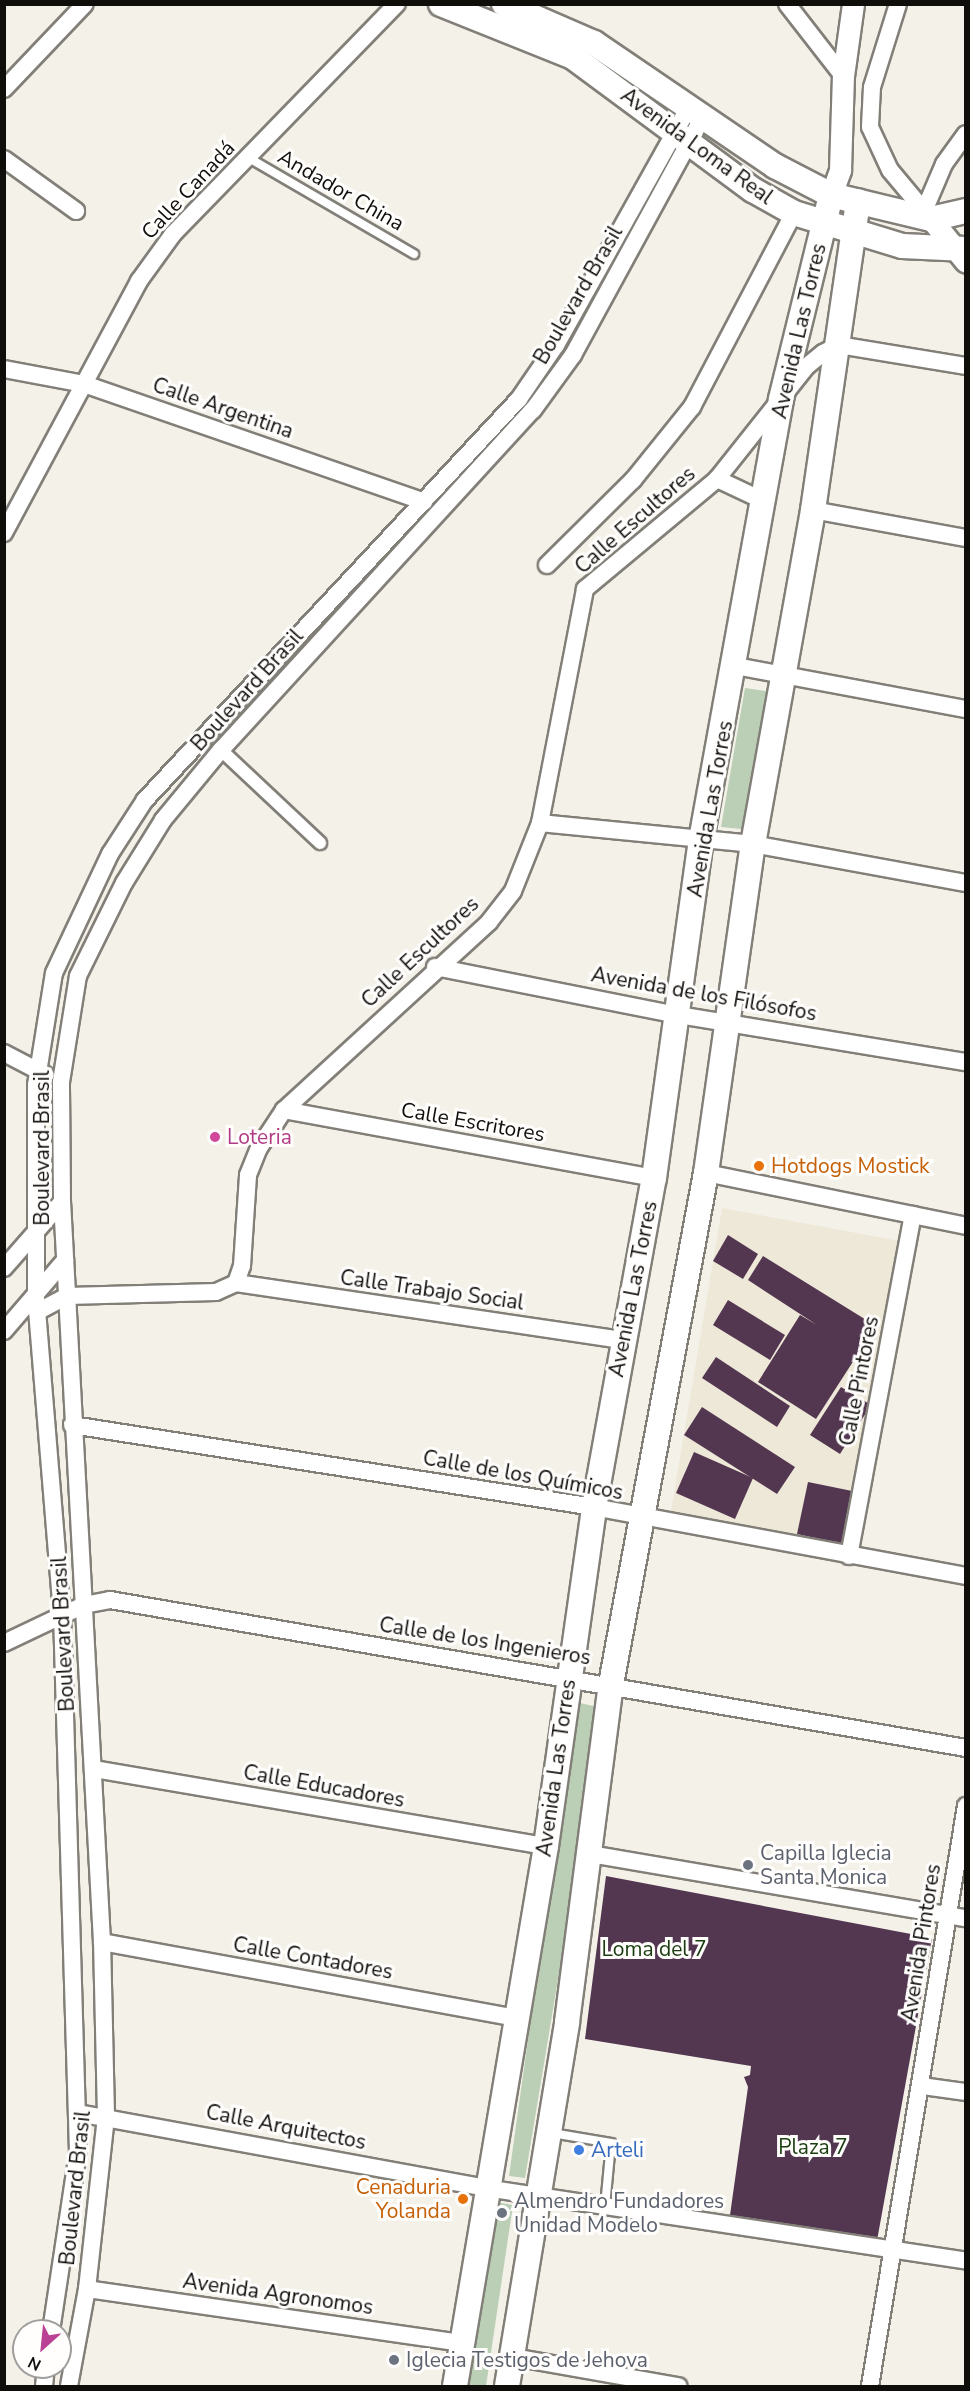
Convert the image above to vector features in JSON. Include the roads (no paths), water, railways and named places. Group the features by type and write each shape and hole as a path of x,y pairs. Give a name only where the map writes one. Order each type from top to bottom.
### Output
{"main road":[{"name":"Avenida Loma Real","path":"441,4 573,57 681,138 794,213 856,235 902,246 962,254"},
{"name":"Avenida Loma Real","path":"504,4 594,43 775,166 831,195 927,215 966,211"},
{"name":"Avenida Las Torres","path":"455,2386 486,2188 546,1846 594,1507 622,1340 654,1178 701,840 736,666 782,399 831,195"},
{"name":"Avenida Las Torres","path":"507,2386 590,1854 611,1684 706,1173 753,844 813,510 856,235 858,201"}],"street":[{"path":"4,89 85,4"},
{"name":"Calle Canadá","path":"4,533 151,264 173,234 397,4"},
{"path":"787,4 843,76"},
{"path":"831,195 840,170 843,76 853,4"},
{"path":"898,4 872,87 870,127 890,170 962,254"},
{"name":"Boulevard Brasil","path":"53,2319 78,2152 62,1614 37,1304 38,1070 54,973 105,863 145,800 519,399 556,345 696,112"},
{"path":"927,215 944,164 966,134"},
{"name":"Boulevard Brasil","path":"69,2386 87,2289 106,2116 102,1942 94,1769 72,1425 62,1202 61,1082 78,976 97,933 163,820 221,750 533,410 573,356 681,138"},
{"path":"4,159 76,211"},
{"path":"840,170 858,201"},
{"path":"548,565 633,480 692,407 794,213"},
{"path":"838,345 966,366"},
{"name":"Calle Escultores","path":"236,1283 242,1266 248,1175 259,1148 284,1110 435,967 489,922 513,891 540,824 585,589 717,479 807,366 838,345"},
{"name":"Calle Argentina","path":"4,369 84,384 424,502"},
{"path":"717,479 764,501"},
{"path":"813,510 966,538"},
{"path":"736,666 783,672 966,709"},
{"path":"221,750 320,843"},
{"path":"540,824 753,844 966,883"},
{"name":"Avenida de los Filósofos","path":"435,967 678,1015 729,1021 966,1062"},
{"path":"4,1053 61,1082"},
{"name":"Calle Escritores","path":"284,1110 654,1178"},
{"path":"706,1173 966,1226"},
{"path":"4,1268 62,1202"},
{"name":"Calle Pintores","path":"849,1556 913,1215"},
{"path":"4,1331 37,1304 65,1260"},
{"path":"37,1304 68,1296 216,1292 236,1283"},
{"name":"Calle Trabajo Social","path":"236,1283 622,1340"},
{"name":"Calle de los Químicos","path":"72,1425 594,1507 640,1519 966,1576"},
{"name":"Calle de los Ingenieros","path":"4,1643 84,1605 110,1600 569,1679 611,1684 966,1748"},
{"name":"Calle Educadores","path":"94,1769 546,1846"},
{"name":"Avenida Pintores","path":"894,2248 966,1806"},
{"path":"590,1854 966,1918"},
{"name":"Calle Contadores","path":"102,1942 516,2018"},
{"path":"922,2086 966,2092"},
{"name":"Calle Arquitectos","path":"78,2113 106,2116 486,2188 894,2248"},
{"path":"870,2386 894,2248 966,2261"},
{"name":"Avenida Agronomos","path":"87,2289 463,2343"},
{"path":"513,2357 678,2386"}],"lane":[{"name":"Andador China","path":"249,158 414,254"},
{"path":"547,2133 611,2143 605,2206"}],"place":[{"name":"Loteria","path":"215,1137"},
{"name":"Hotdogs Mostick","path":"759,1166"},
{"name":"Capilla Iglecia Santa Monica","path":"748,1865"},
{"name":"Arteli","path":"579,2150"},
{"name":"Cenaduria Yolanda","path":"463,2199"},
{"name":"Almendro Fundadores Unidad Modelo","path":"502,2213"},
{"name":"Iglecia Testigos de Jehova","path":"394,2360"}],"park label":[{"name":"Loma del 7","path":"654,1949"},
{"name":"Plaza 7","path":"813,2147"}]}
